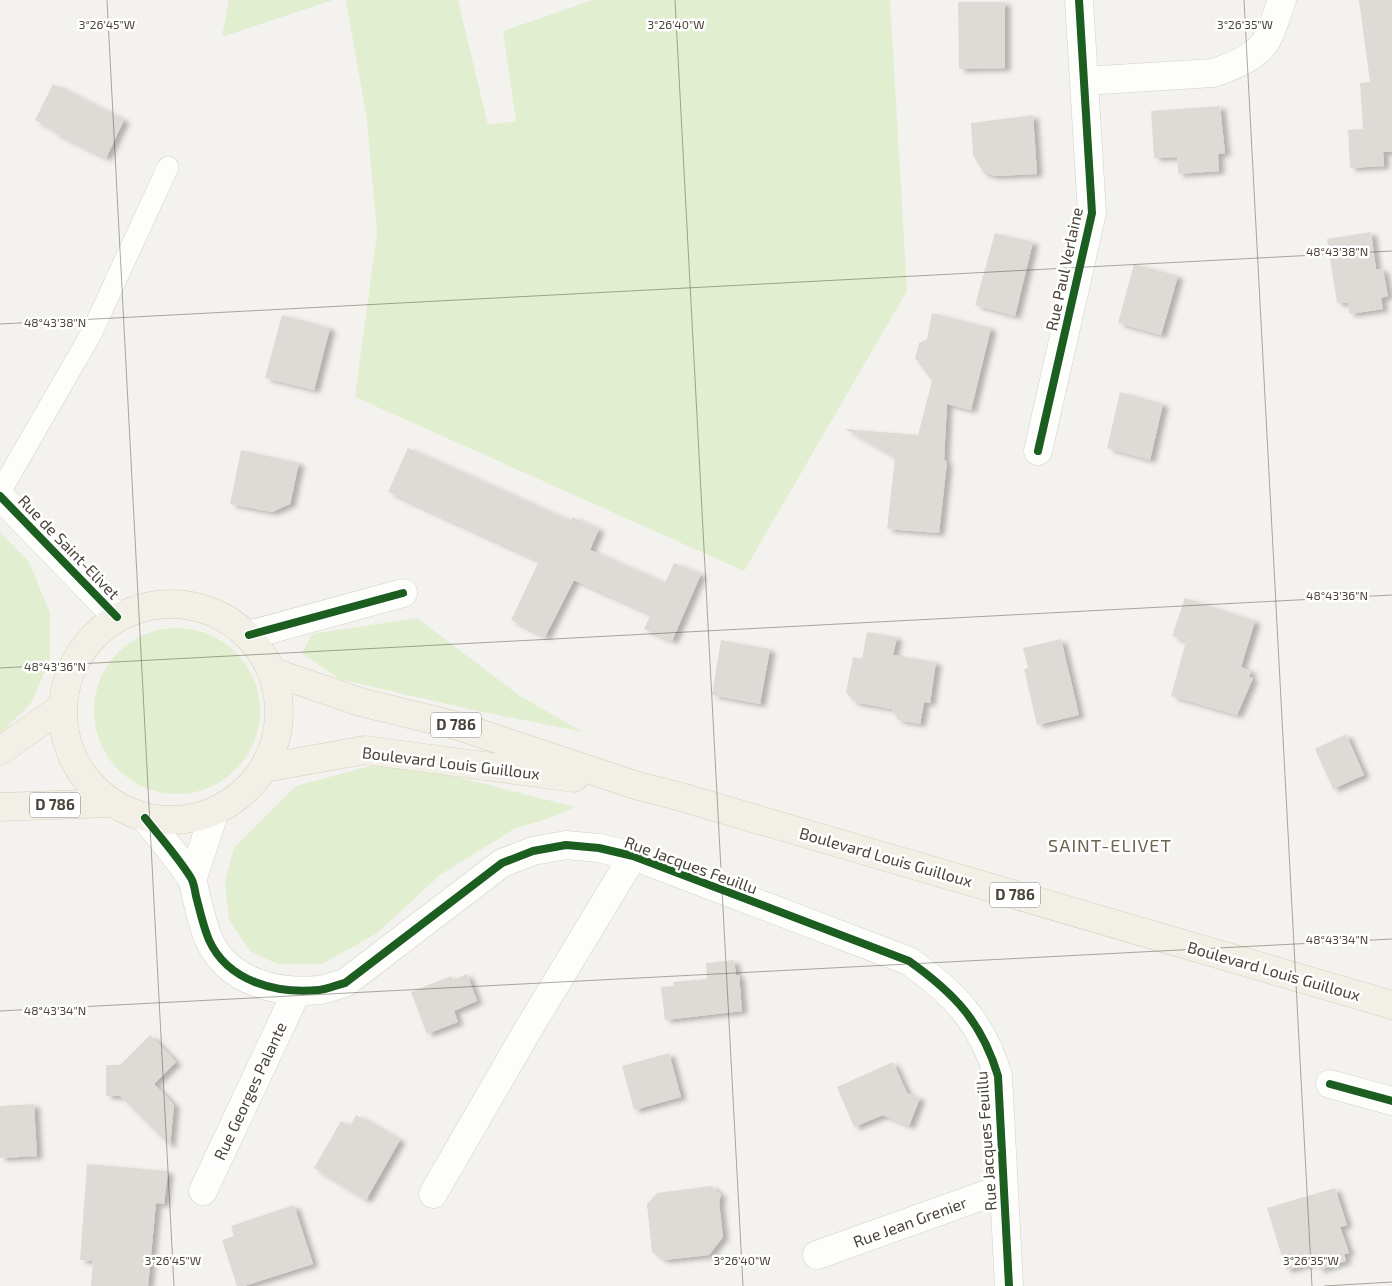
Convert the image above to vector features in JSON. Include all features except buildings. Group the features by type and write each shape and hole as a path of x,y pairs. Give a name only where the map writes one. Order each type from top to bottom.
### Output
{"main road":[{"path":"151,604 187,604 220,614 249,635 263,652 273,672 280,704 278,738 265,768 243,794 215,812 182,820 145,818 111,803 84,777 67,744 62,708 69,671 89,640 117,617 151,604"},
{"name":"Boulevard Louis Guilloux","path":"273,672 360,702 458,726 638,786 1392,1005"},
{"path":"0,751 62,708"},
{"name":"Boulevard Louis Guilloux","path":"265,768 365,750 638,786"},
{"name":"D 786","path":"0,807 111,803"}],"street":[{"name":"Rue Paul Verlaine","path":"1038,451 1092,213 1079,0"},
{"path":"1084,81 1213,73 1229,68 1255,52 1265,43 1282,0"},
{"name":"Rue de Saint-Elivet","path":"0,496 117,617"},
{"path":"249,635 403,593"},
{"path":"192,880 215,812"},
{"name":"Rue Jacques Feuillu","path":"145,818 192,880 202,922 209,941 221,958 236,972 255,983 275,988 297,991 321,990 345,983 502,863 533,850 566,845 599,848 633,856 909,961 941,985 955,999 978,1028 993,1058 998,1076 1009,1286"},
{"name":"Rue Jacques Feuillu","path":"433,1194 633,856"},
{"name":"Rue Georges Palante","path":"203,1191 297,991"},
{"path":"1330,1084 1392,1101"},
{"name":"Rue Jean Grenier","path":"817,1255 1004,1188"}],"lane":[{"path":"0,492 91,334 168,167"}],"green space":[{"path":"229,0 333,0 222,37"},
{"path":"346,0 458,0 488,125 516,121 503,31 593,0 890,0 907,291 744,571 355,397 377,233 367,120"},
{"path":"0,532 29,562 50,613 50,659 31,703 0,734"},
{"path":"417,618 520,696 583,732 473,710 339,679 302,653 312,634"},
{"path":"177,628 209,635 223,642 236,652 246,665 253,679 260,711 253,743 246,757 236,770 223,780 209,787 177,794 145,787 131,780 118,770 108,757 101,743 94,711 101,679 108,665 118,652 131,642 145,635"},
{"path":"374,765 433,771 575,807 514,829 440,875 376,934 322,964 277,964 250,951 229,920 225,882 234,848 296,786"}],"cycle path":[{"path":"1038,451 1092,213 1079,0"},
{"path":"0,496 117,617"},
{"path":"249,635 403,593"},
{"path":"145,818 191,878 205,929 217,954 228,966 241,975 255,982 287,990 319,990 345,983 502,863 533,851 566,845 599,848 633,856 909,961 953,997 975,1024 984,1040 998,1076 1009,1286"},
{"path":"1330,1084 1392,1101"}],"district":[{"name":"SAINT-ELIVET","path":"1110,846"}]}
